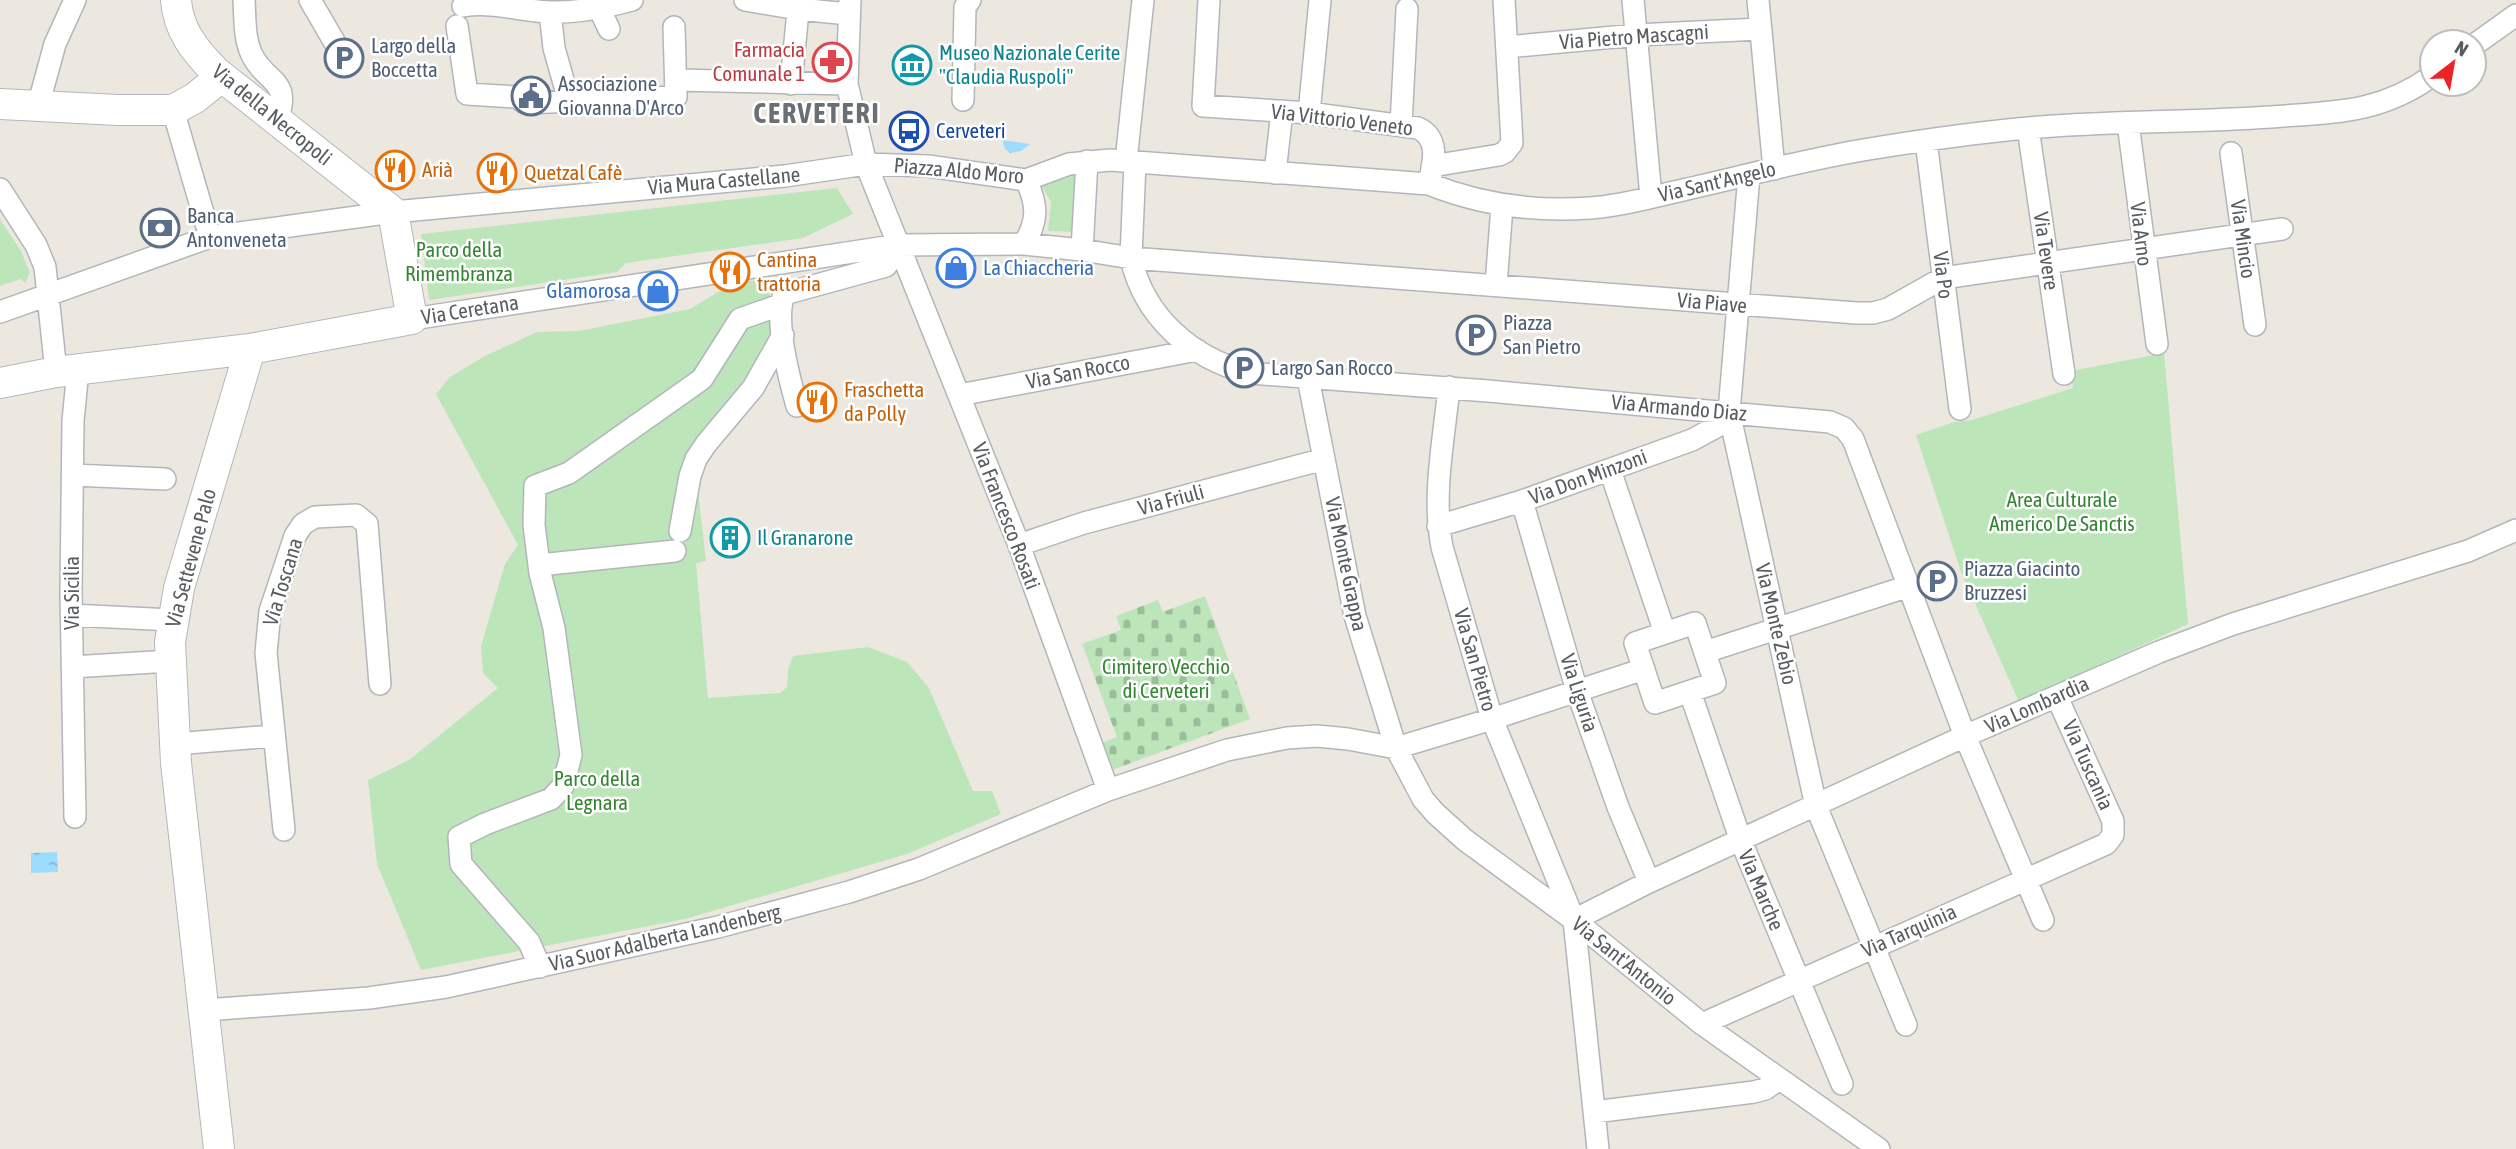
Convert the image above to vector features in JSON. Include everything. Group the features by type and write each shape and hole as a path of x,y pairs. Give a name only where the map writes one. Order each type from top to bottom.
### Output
{"street":[{"path":"38,106 55,44 75,0"},
{"name":"Via della Necropoli","path":"176,0 179,20 188,40 221,77 393,212"},
{"path":"244,0 250,50 276,83 282,96 277,121"},
{"path":"310,0 335,43"},
{"path":"632,0 599,8 551,12 500,5 460,16 467,94 516,97 525,103 569,101 677,80 792,74 847,84"},
{"path":"745,0 849,7"},
{"path":"963,100 965,7 970,0"},
{"name":"Via Armando Diaz","path":"1143,0 1131,162 1131,258 1139,287 1151,309 1196,350 1215,362 1242,371 1729,412 1840,425 1848,432 1965,736 2043,919"},
{"name":"Via Vittorio Veneto","path":"1209,0 1203,106 1310,113 1418,128 1431,138 1434,147 1430,175"},
{"path":"1310,113 1320,0"},
{"path":"1430,175 1499,155 1509,147 1513,136 1504,0"},
{"path":"1633,0 1651,197"},
{"path":"1758,0 1774,169"},
{"path":"792,74 798,5"},
{"name":"Piazza Aldo Moro","path":"849,7 847,84 866,164 928,166 1026,180 1069,164 1087,161"},
{"path":"599,8 609,29"},
{"path":"1401,125 1408,9"},
{"path":"551,12 554,48 569,101"},
{"path":"2488,35 2516,15"},
{"path":"674,27 677,80"},
{"name":"Via Pietro Mascagni","path":"1507,47 1636,35 1760,29"},
{"path":"0,104 173,110 195,98 221,77"},
{"name":"Via Sant'Angelo","path":"1087,161 1275,173 1430,175 1464,197 1502,206 1541,209 1594,208 1831,155 2028,128 2348,111 2388,102 2418,86"},
{"path":"173,110 211,237"},
{"path":"1275,173 1282,111"},
{"name":"Via Arno","path":"2128,123 2157,344"},
{"name":"Via Tevere","path":"2028,128 2064,374"},
{"name":"Via Po","path":"1926,141 1960,409"},
{"name":"Via Mincio","path":"2231,153 2255,325"},
{"path":"1087,161 1083,250 1131,258"},
{"path":"797,406 788,375 783,335 780,305 783,294 886,266 899,245 866,164"},
{"name":"Via Mura Castellane","path":"0,312 211,237 393,212 785,176 866,164"},
{"name":"Via Monte Zebio","path":"1749,175 1729,412 1816,806 1906,1025"},
{"path":"1024,244 1037,211 1026,180"},
{"name":"Via Sicilia","path":"0,189 42,257 47,295 67,371 73,421 71,615 75,817"},
{"path":"1496,285 1502,206"},
{"path":"393,212 412,318"},
{"name":"Via Piave","path":"1131,258 1873,313 1895,307 1943,278 2282,229"},
{"name":"Via Ceretana","path":"250,349 412,318 899,245 1024,244 1083,250"},
{"name":"Via Francesco Rosati","path":"899,245 1019,545 1108,790"},
{"path":"540,967 529,942 500,905 461,864 459,837 551,799 563,786 570,755 554,628 539,565 534,526 535,486 569,473 702,379 740,319 780,305"},
{"path":"539,565 677,541 696,459 753,388 783,335"},
{"path":"0,383 67,371 250,349"},
{"name":"Via Settevene Palo","path":"219,1149 175,744 170,661 172,620 179,589 250,349"},
{"name":"Via San Rocco","path":"959,395 1196,350"},
{"name":"Via Monte Grappa","path":"1308,378 1350,596 1396,748"},
{"name":"Via San Pietro","path":"1449,387 1438,526 1445,557 1492,719 1574,920"},
{"name":"Via Don Minzoni","path":"1438,526 1522,501 1705,434 1721,423 1729,412"},
{"name":"Via Friuli","path":"1019,545 1084,523 1324,459"},
{"path":"1610,470 1665,633"},
{"path":"72,475 165,479"},
{"name":"Via Liguria","path":"1522,501 1577,691 1618,807 1649,882"},
{"name":"Via Toscana","path":"284,830 266,653 268,620 295,536 303,524 312,518 356,515 367,524 380,684"},
{"name":"Via Lombardia","path":"1574,920 1649,882 1965,736 2206,634 2468,551 2516,530"},
{"path":"1705,652 1909,586"},
{"path":"71,615 172,620"},
{"path":"1695,623 1705,652 1715,684 1655,703 1635,643 1695,623"},
{"path":"72,667 170,661"},
{"path":"1396,748 1644,669"},
{"name":"Via Marche","path":"1690,692 1741,841 1842,1084"},
{"name":"Via Tuscania","path":"2057,696 2113,821 2113,835"},
{"path":"175,744 273,736"},
{"name":"Via Suor Adalberta Landenberg","path":"205,1010 394,995 459,985 718,927 876,884 951,857 1108,790 1227,750 1287,738 1332,737 1396,748"},
{"name":"Via Sant'Antonio","path":"1396,748 1418,791 1452,830 1574,920 1702,1024 1777,1080 1879,1149"},
{"name":"Via Tarquinia","path":"1702,1024 2102,847 2113,835"},
{"path":"1574,920 1598,1149"},
{"path":"1594,1112 1754,1092 1765,1089 1777,1080"}],"green space":[{"path":"1079,168 1077,232 1048,231 1051,202 1041,185"},
{"name":"Parco della Rimembranza","path":"837,188 853,214 803,238 626,263 617,272 429,300 421,234"},
{"path":"0,219 21,251 30,273 25,283 20,279 0,286"},
{"name":"Parco della Legnara","path":"740,279 767,283 775,331 740,397 685,457 671,538 684,537 697,481 706,561 696,563 708,698 780,693 787,687 788,670 793,656 868,647 907,662 929,688 973,791 992,791 1001,814 907,854 685,919 421,970 377,864 368,780 409,760 498,688 483,673 481,646 505,564 518,545 436,394 450,377 485,356 537,332 579,331 690,309"},
{"name":"Area Culturale Americo De Sanctis","path":"2164,353 2188,624 2019,702 1961,572 1916,435 2073,388 2071,371"},
{"name":"Cimitero Vecchio di Cerveteri","path":"1205,596 1250,719 1112,770 1102,743 1117,737 1082,644 1121,630 1116,616 1158,600 1163,612"}],"water":[{"path":"1002,140 1030,144 1021,151 1010,153 1005,149"},
{"path":"57,852 58,872 31,873 31,853"}],"place":[{"name":"Largo della Boccetta","path":"344,58"},
{"name":"Farmacia Comunale 1","path":"832,62"},
{"name":"Museo Nazionale Cerite \"Claudia Ruspoli\"","path":"912,65"},
{"name":"Associazione Giovanna D'Arco","path":"531,96"},
{"name":"Cerveteri","path":"909,131"},
{"name":"Arià","path":"395,170"},
{"name":"Quetzal Cafè","path":"497,173"},
{"name":"Banca Antonveneta","path":"160,228"},
{"name":"La Chiaccheria","path":"956,268"},
{"name":"Cantina trattoria","path":"730,272"},
{"name":"Glamorosa","path":"658,291"},
{"name":"Piazza San Pietro","path":"1476,335"},
{"name":"Largo San Rocco","path":"1244,368"},
{"name":"Fraschetta da Polly","path":"817,402"},
{"name":"Il Granarone","path":"730,538"},
{"name":"Piazza Giacinto Bruzzesi","path":"1937,581"}],"district":[{"name":"CERVETERI","path":"817,113"}]}
